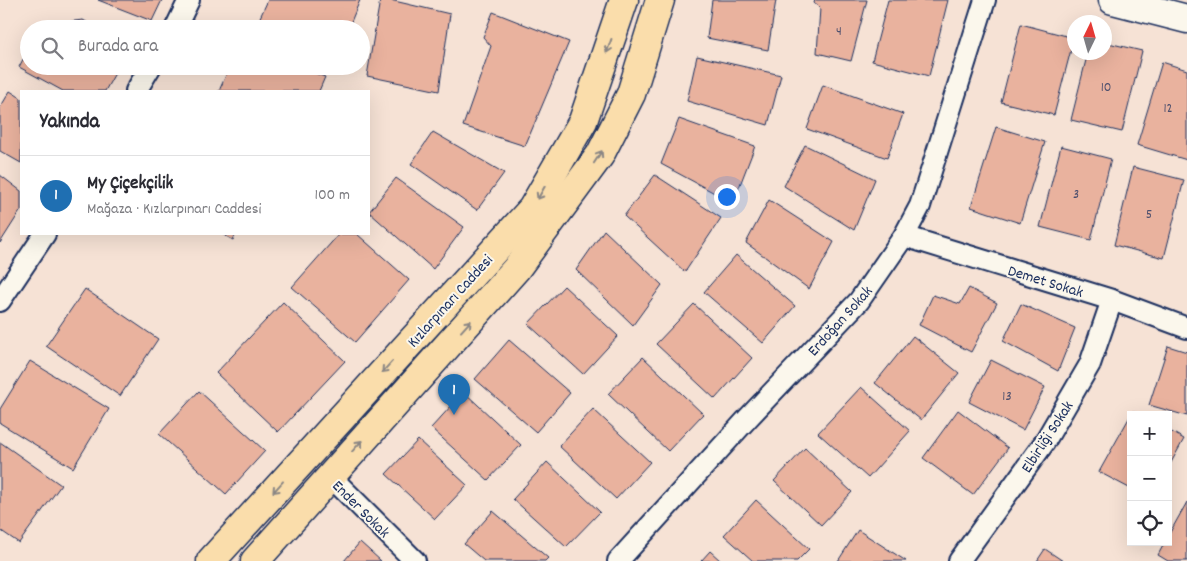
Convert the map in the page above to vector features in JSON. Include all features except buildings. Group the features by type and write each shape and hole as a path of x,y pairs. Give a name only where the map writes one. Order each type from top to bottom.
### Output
{"main road":[{"name":"Kızlarpınarı Caddesi","path":"255,561 516,270 600,154 631,94 660,0"},
{"name":"Kızlarpınarı Caddesi","path":"211,561 532,209 583,121 621,1"}],"street":[{"path":"179,20 189,0"},
{"name":"Erdoğan Sokak","path":"618,561 748,418 859,301 904,236 920,206 985,0"},
{"path":"1114,0 1187,19"},
{"path":"137,90 146,75"},
{"path":"0,301 44,235"},
{"name":"Demet Sokak","path":"904,236 1112,300 1187,328"},
{"name":"Elbirliği Sokak","path":"958,561 1048,435 1090,364 1112,300"},
{"name":"Ender Sokak","path":"330,476 415,561"}],"place":[{"name":"My Çiçekçilik","path":"454,415"}]}
